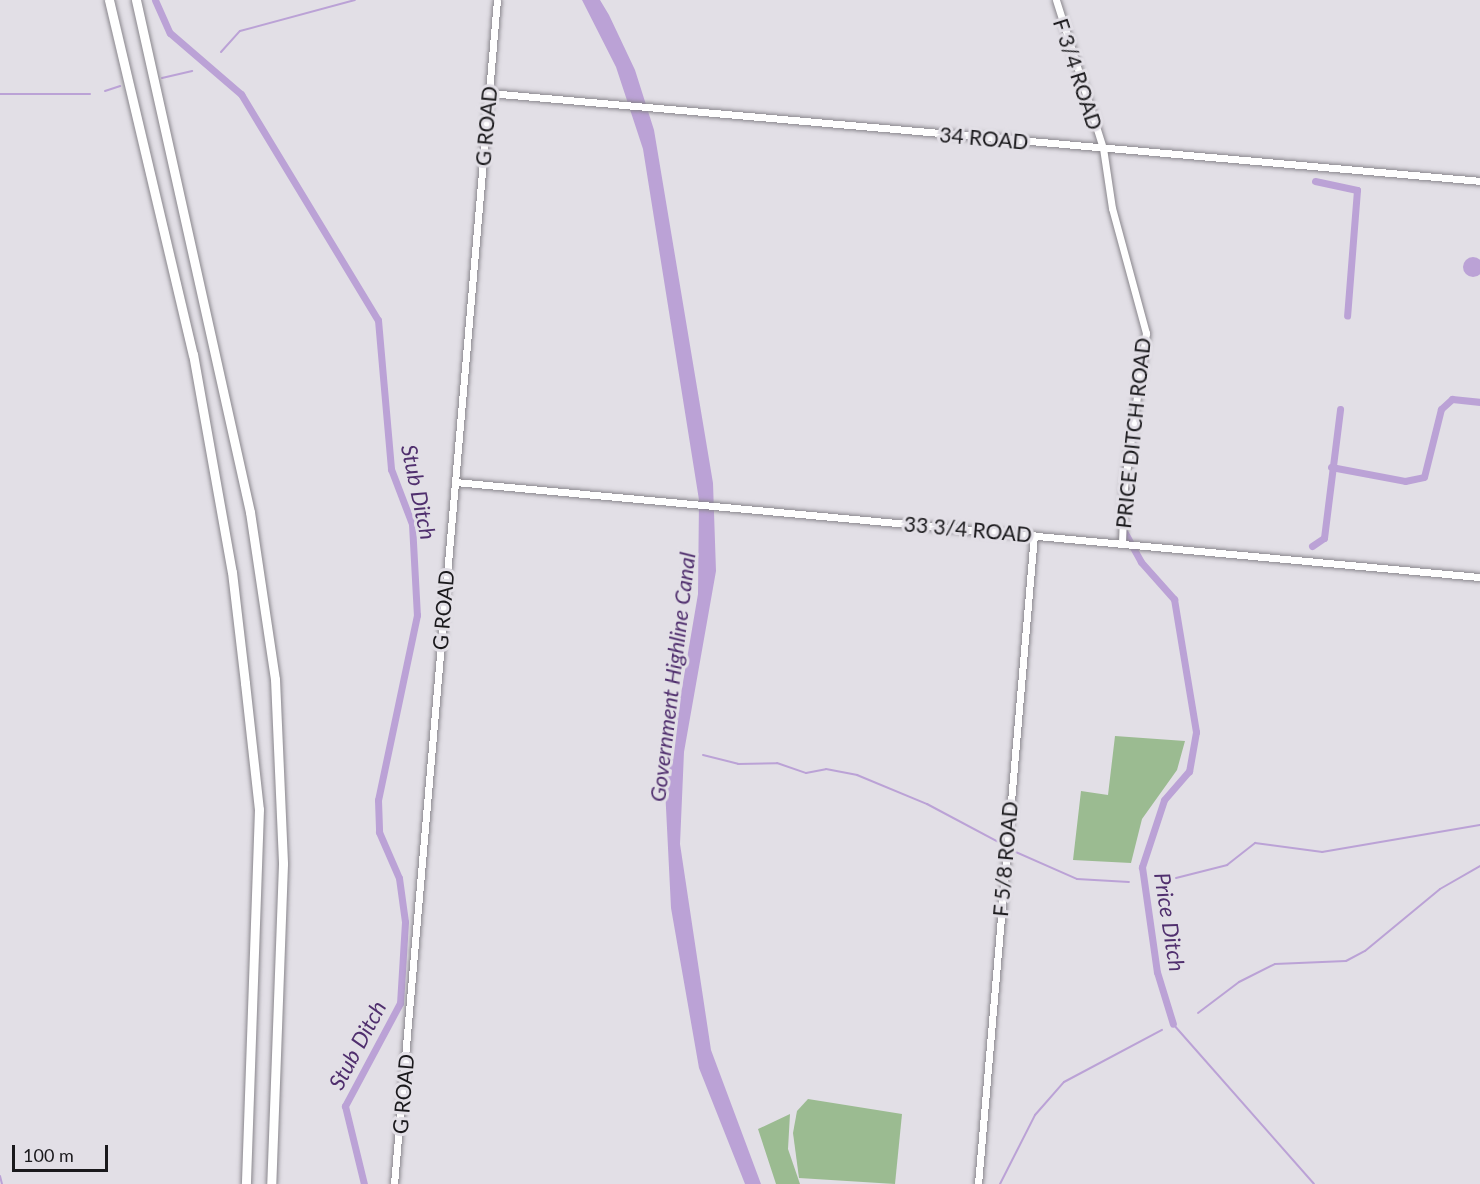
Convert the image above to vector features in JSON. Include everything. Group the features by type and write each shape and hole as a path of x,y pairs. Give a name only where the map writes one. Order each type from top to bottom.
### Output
{"highway":[{"path":"109,0 193,354 232,572 245,683 259,809 246,1184"},
{"path":"136,0 250,512 275,680 284,864 271,1184"}],"street":[{"name":"G ROAD","path":"394,1184 497,0"},
{"name":"F 3/4 ROAD","path":"1056,0 1103,148"},
{"name":"34 ROAD","path":"489,93 631,108 1480,181"},
{"name":"PRICE DITCH ROAD","path":"1103,148 1112,208 1146,333 1124,488 1122,543"},
{"name":"33 3/4 ROAD","path":"455,482 1480,577"},
{"name":"F 5/8 ROAD","path":"978,1184 1034,535"}],"green space":[{"path":"1115,736 1185,741 1177,770 1142,819 1131,863 1073,860 1081,791 1108,795"},
{"path":"808,1099 902,1114 895,1184 799,1178 793,1133 797,1111"},
{"path":"790,1114 788,1149 800,1184 776,1184 758,1129"}],"shaded area":[{"path":"582,0 600,0 609,15 635,70 654,130 713,483 716,571 684,752 680,844 711,1050 761,1184 745,1184 699,1068 671,908 665,788 698,594 699,500 643,149 616,67"},
{"path":"1473,257 1480,260 1483,267 1480,274 1473,277 1466,274 1463,267 1466,260"}],"waterway":[{"name":"Stub Ditch","path":"155,0 170,33 241,94 378,320 391,469 412,524 417,615 378,800 379,832 399,878 405,922 400,1003 345,1106 364,1184"},
{"path":"221,52 240,31 355,0"},
{"path":"162,78 192,71"},
{"path":"105,91 120,86"},
{"path":"0,94 90,94"},
{"path":"1315,181 1357,190 1347,316"},
{"path":"1331,467 1405,481 1424,477 1441,409 1452,399 1480,402"},
{"path":"1312,546 1324,538 1340,409"},
{"name":"Price Ditch","path":"1125,533 1141,562 1174,599 1196,732 1189,771 1164,800 1142,867 1157,972 1173,1024"},
{"path":"703,755 738,764 777,763 806,773 826,769 857,775 927,804 1004,845"},
{"path":"1176,878 1227,865 1255,843 1322,852 1480,825"},
{"path":"1009,849 1077,879 1129,882"},
{"path":"1198,1013 1239,982 1275,964 1346,961 1365,951 1440,889 1480,866"},
{"name":"Price Ditch","path":"1173,1024 1314,1184"},
{"path":"1000,1184 1035,1115 1064,1082 1162,1030"},
{"path":"0,1176 2,1184"}],"water label":[{"name":"Government Highline Canal","path":"672,677"}]}
